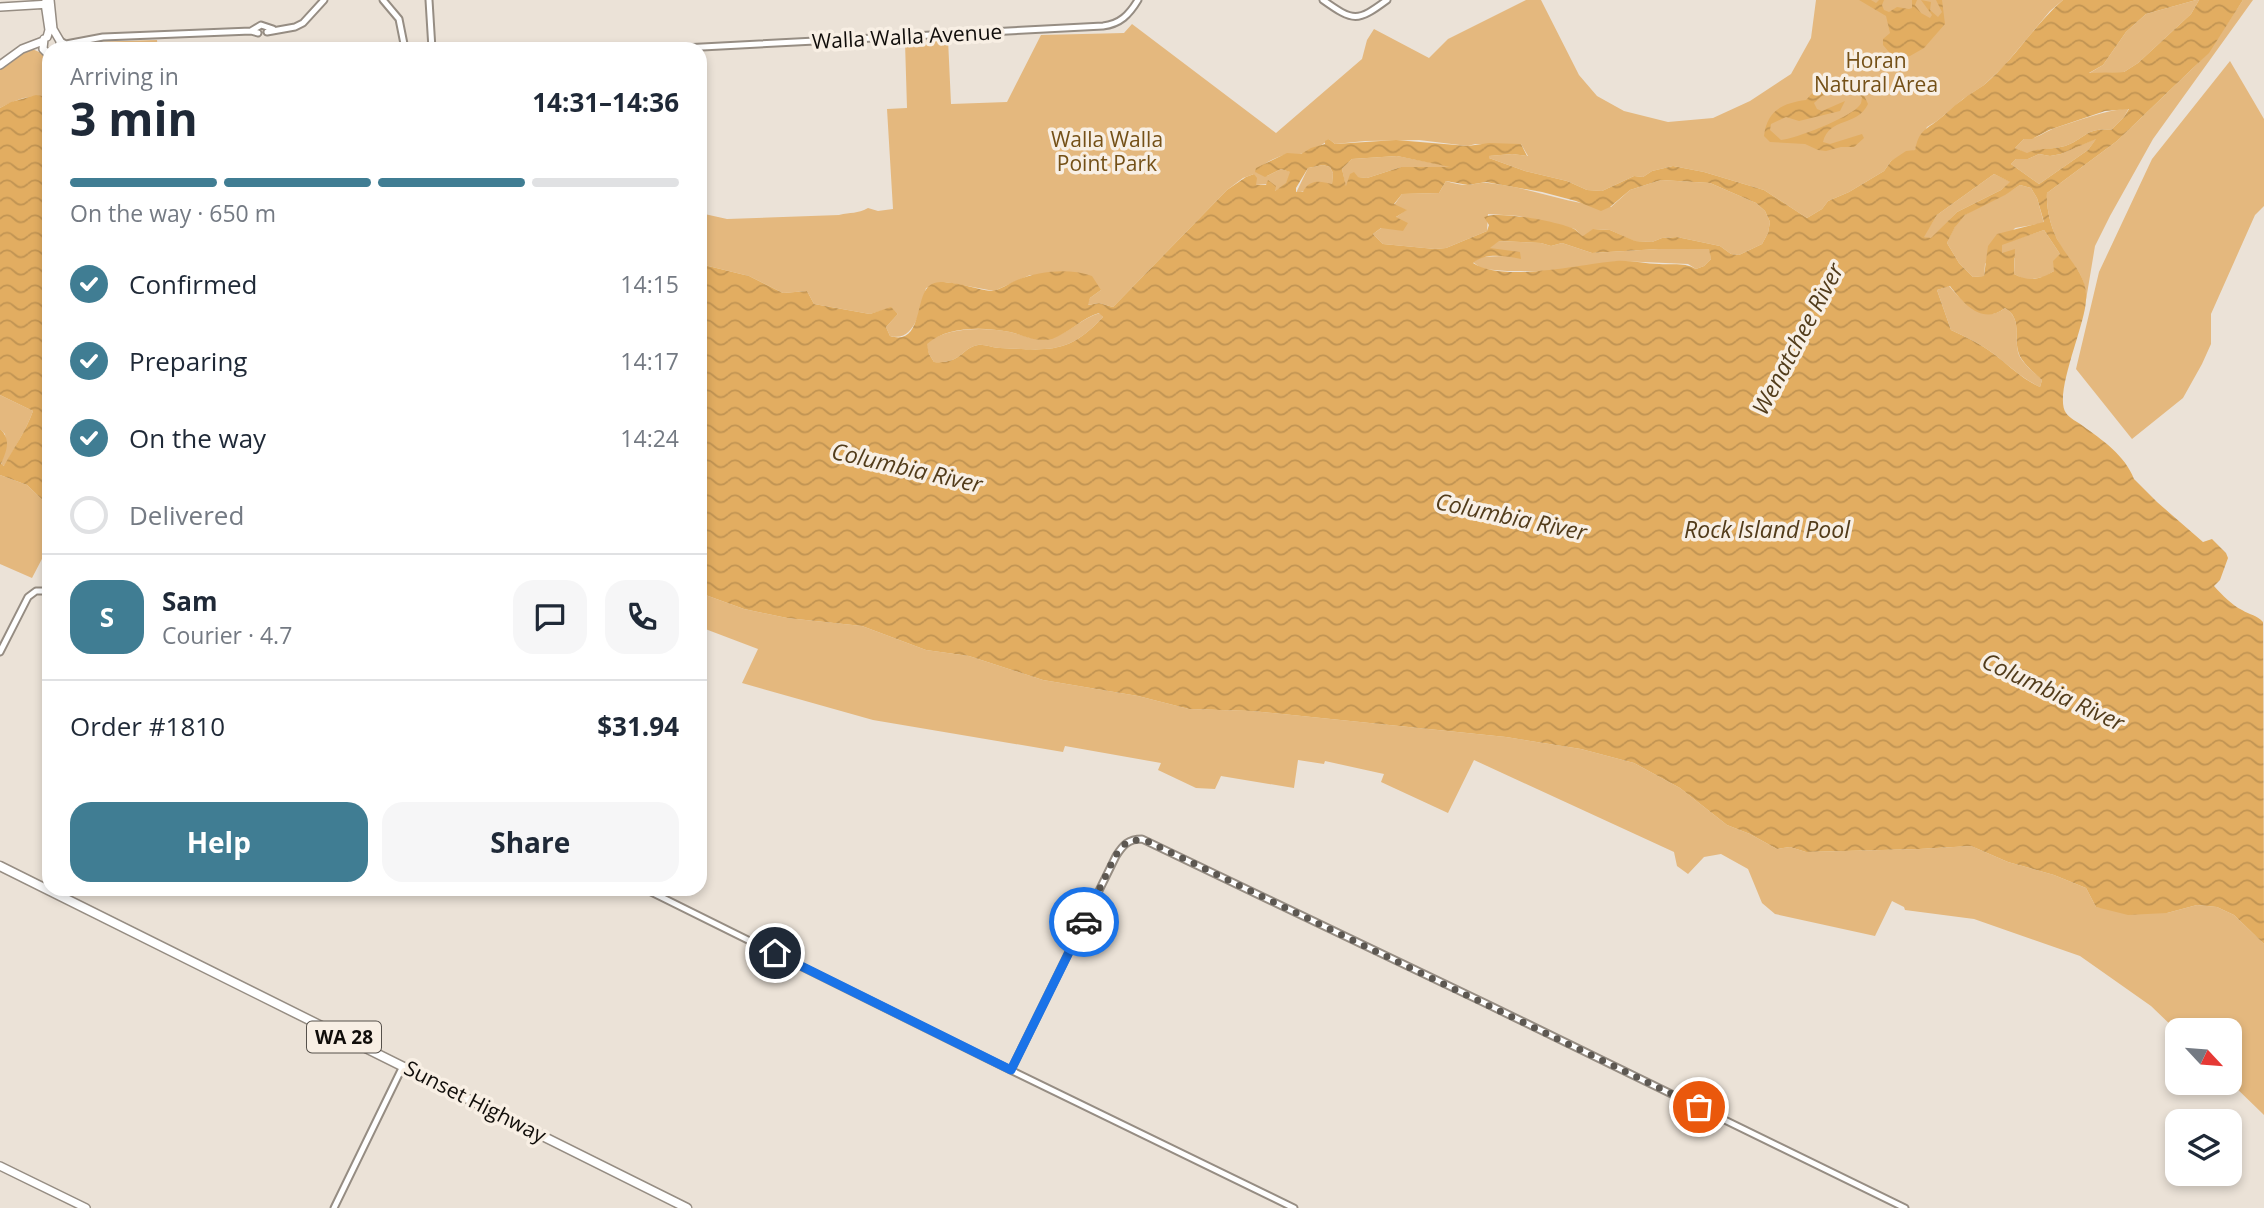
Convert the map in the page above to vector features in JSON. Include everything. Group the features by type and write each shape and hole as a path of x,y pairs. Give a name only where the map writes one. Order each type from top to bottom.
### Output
{"highway":[{"name":"Sunset Highway","path":"0,866 42,887"},
{"name":"Sunset Highway","path":"60,896 688,1208"}],"main road":[{"path":"0,7 47,2"},
{"path":"47,2 59,42"},
{"path":"46,42 49,30 47,2"},
{"path":"0,65 25,48 42,45"},
{"path":"0,1166 86,1208"}],"street":[{"path":"76,42 255,31 263,36 267,30 295,27 303,23 324,0"},
{"path":"383,0 399,19 404,42"},
{"path":"429,0 432,42"},
{"name":"Walla Walla Avenue","path":"707,47 1102,26 1124,19 1138,0"},
{"path":"1324,0 1340,12 1353,17 1366,15 1387,0"},
{"path":"0,652 21,607 28,597 36,591 42,591"},
{"path":"1011,1070 1115,856 1126,843 1137,839 1151,842 1905,1208"},
{"path":"659,896 1294,1208"},
{"path":"334,1208 403,1066"}],"green space":[{"path":"1526,0 1541,0 1579,75 1597,96 1624,111 1668,122 1713,118 1750,101 1791,74 1811,38 1816,0 2063,0 1984,85 1927,127 1915,150 1891,161 1884,171 1828,201 1822,209 1807,218 1764,190 1704,172 1673,166 1652,171 1643,177 1634,176 1602,191 1587,190 1567,181 1525,171 1489,158 1512,154 1528,156 1521,144 1468,146 1419,140 1335,144 1329,139 1307,152 1276,158 1259,169 1256,172 1267,176 1281,169 1291,172 1286,184 1275,191 1268,184 1256,185 1254,174 1243,178 1227,190 1113,307 1099,303 1087,305 1090,298 1101,290 1030,275 994,291 946,282 926,288 916,321 906,334 899,337 890,336 886,327 898,314 891,308 870,314 814,304 807,291 783,293 749,276 707,266 707,215 727,219 839,215 868,208 878,211 893,209 887,109 907,108 905,42 948,39 951,104 1007,102 1041,35 1124,33 1132,24 1276,133 1362,59 1367,40 1374,29 1429,58 1448,39"},
{"path":"2199,0 2191,14 2138,63 2124,72 2088,74 2103,65 2126,32 2146,14"},
{"path":"2243,0 2253,0 2153,139 2110,216 2095,246 2086,300 2080,274 2053,230 2047,193 2117,141 2192,69 2208,53"},
{"path":"157,40 157,42 93,42"},
{"path":"32,49 42,53 42,96 24,98 0,108 0,68"},
{"path":"2230,61 2264,119 2264,206 2255,215 2211,314 2211,344 2183,398 2132,439 2076,369 2099,272 2152,159"},
{"path":"2129,108 2111,130 2096,130 2065,146 2027,154 2015,148 2024,139 2036,137 2055,128"},
{"path":"2097,138 2088,150 2039,184 2011,164 2016,159 2028,159 2039,154 2061,154"},
{"path":"1397,156 1454,167 1401,167 1367,178 1357,177 1346,188 1342,169 1352,159"},
{"path":"1323,165 1330,167 1333,173 1332,185 1296,193 1308,168"},
{"path":"1994,174 2011,182 2001,190 1957,212 1931,239 1923,237 1937,215"},
{"path":"1661,180 1710,183 1756,203 1765,211 1770,222 1762,244 1739,255 1731,254 1720,246 1677,237 1652,242 1634,241 1610,230 1594,229 1583,237 1575,229 1519,216 1488,214 1487,231 1446,248 1383,244 1373,234 1406,210 1394,205 1402,194 1439,193 1446,181 1464,185 1504,185 1580,203 1611,207 1630,190"},
{"path":"2020,185 2031,188 2037,198 2044,223 2015,228 1985,264 1984,276 1973,277 1959,263 1947,243 1953,231 1965,215"},
{"path":"2044,230 2060,254 2054,271 2044,277 2026,280 2014,274 2015,258 2002,254 2002,244"},
{"path":"1498,241 1551,246 1562,243 1592,253 1710,249 1711,259 1696,269 1688,264 1620,261 1552,271 1482,269 1473,262 1481,257 1502,256 1489,248"},
{"path":"1949,286 1967,304 1982,313 1997,313 2005,308 2011,312 2016,323 2019,355 2042,380 2040,387 1988,350 1951,330 1937,290"},
{"path":"1100,313 1103,317 1079,338 1056,348 997,348 978,345 950,361 934,362 926,343 956,331 978,329 1000,330 1047,339 1058,336"},
{"path":"0,395 33,411 5,466 1,465 6,443 5,434 0,429"},
{"path":"0,475 27,485 42,499 42,559 32,578 0,564"},
{"path":"707,596 744,609 787,618 862,626 926,650 969,656 1043,680 1138,696 1189,709 1252,711 1506,737 1581,749 1634,763 1680,788 1727,825 1777,849 1790,847 1806,852 1971,846 2008,862 2054,875 2086,888 2096,907 2167,913 2197,905 2217,907 2234,915 2264,944 2264,1115 2242,1094 2242,1018 2165,1019 2151,1006 2080,956 1974,919 1905,910 1892,901 1875,936 1775,914 1762,903 1748,869 1721,854 1704,857 1688,874 1677,866 1674,852 1474,760 1448,813 1381,782 1384,774 1325,761 1324,764 1298,760 1294,788 1221,776 1215,789 1196,788 1158,770 1161,763 1065,746 1063,752 873,720 742,683 758,649 707,630"}],"water":[{"path":"1859,0 1876,3 1884,0 1884,10 1889,12 1897,7 1912,8 1912,0 1917,0 1915,5 1921,13 1930,18 1932,15 1921,0 1931,2 1930,10 1938,17 1942,12 1936,0 1942,0 1945,24 1924,48 1910,56 1895,59 1883,45 1883,39 1890,33 1886,16"},
{"name":"Rock Island Pool","path":"2063,0 2196,0 2146,14 2126,32 2103,65 2089,73 2124,72 2138,63 2191,14 2199,0 2243,0 2209,53 2117,141 2047,193 2047,199 2054,232 2082,277 2086,291 2084,312 2066,376 2063,404 2066,413 2112,449 2125,463 2134,479 2157,502 2203,542 2212,539 2226,553 2228,558 2220,580 2214,586 2235,605 2263,622 2264,944 2234,915 2217,907 2197,905 2167,913 2128,915 2096,907 2086,888 2054,875 2008,862 1971,846 1806,852 1790,847 1777,849 1727,825 1680,788 1634,763 1581,749 1506,737 1252,711 1189,709 1138,696 1043,680 969,656 926,650 862,626 787,618 744,609 707,596 707,266 749,276 783,293 807,291 814,304 870,314 891,307 898,314 886,327 890,336 908,334 913,328 924,293 934,283 941,282 992,291 1035,274 1074,272 1092,276 1101,290 1090,298 1088,305 1099,303 1113,307 1227,190 1254,174 1257,178 1256,185 1266,185 1268,180 1276,186 1275,191 1286,183 1290,172 1281,169 1265,177 1255,172 1256,168 1287,153 1301,154 1325,144 1329,139 1335,144 1396,140 1468,146 1489,143 1521,144 1527,156 1512,154 1489,158 1525,171 1567,181 1587,190 1602,191 1634,176 1643,177 1652,171 1673,166 1704,172 1764,190 1807,218 1822,209 1828,201 1884,171 1891,161 1906,151 1915,150 1922,132 1995,75","holes":["2129,109 2111,130 2096,130 2065,146 2027,153 2015,148 2024,139 2032,139 2049,130 2105,111","2096,139 2088,150 2039,184 2011,164 2016,159 2028,159 2039,154 2061,154","1397,156 1450,167 1401,167 1367,178 1358,177 1354,172 1350,174 1346,186 1342,169 1352,159","1323,165 1330,167 1333,173 1332,184 1312,183 1303,192 1296,192 1308,168","1994,174 2010,182 2001,190 1957,212 1931,238 1924,237 1937,215","1661,180 1710,183 1756,203 1765,211 1770,222 1762,244 1739,255 1731,254 1720,246 1677,237 1652,242 1635,241 1610,230 1593,229 1583,236 1574,229 1556,223 1502,215 1484,217 1489,225 1487,231 1446,248 1383,244 1373,234 1381,228 1403,231 1408,223 1396,217 1407,210 1394,204 1402,194 1439,193 1446,181 1468,185 1486,182 1542,192 1601,211 1630,190","2020,185 2031,188 2044,222 1997,234 1988,246 1984,276 1973,277 1959,263 1947,243 1965,215","2044,230 2060,254 2053,261 2054,271 2029,279 2014,274 2015,249 2002,253 2002,245","1499,241 1551,246 1562,243 1592,253 1709,249 1711,259 1696,269 1683,265 1621,261 1522,272 1486,269 1473,263 1490,256 1521,259 1520,252 1490,248","1950,286 1967,305 1981,313 1989,315 2005,308 2011,312 2016,323 2019,354 2042,380 2040,387 1976,342 1951,330 1937,290","1099,313 1103,317 1079,338 1056,348 997,348 978,345 950,361 943,362 934,362 929,354 927,344 955,331 989,329 1047,340"]},
{"path":"1840,83 1861,89 1868,104 1857,116 1831,129 1823,142 1830,144 1862,134 1864,138 1854,147 1826,151 1805,144 1770,142 1764,136 1773,114 1790,103 1806,100 1817,88","holes":["1859,95 1862,97 1861,104 1844,117 1798,136 1781,140 1770,130 1771,124 1786,117 1799,121 1840,111 1845,101 1822,111 1817,109 1814,103 1822,96"]},
{"path":"42,96 42,499 27,485 0,475 0,429 7,442 1,464 4,466 33,411 0,395 0,108 11,102"}],"way so far":[{"path":"1084,922 1115,856 1126,843 1142,839 1699,1107"}],"route":[{"path":"775,953 1011,1070 1084,922"}],"park label":[{"name":"Horan Natural Area","path":"1876,73"},
{"name":"Walla Walla Point Park","path":"1107,152"}],"water label":[{"name":"Wenatchee River","path":"1798,339"},
{"name":"Columbia River","path":"907,468"},
{"name":"Columbia River","path":"1511,517"},
{"name":"Columbia River","path":"2053,692"}]}
